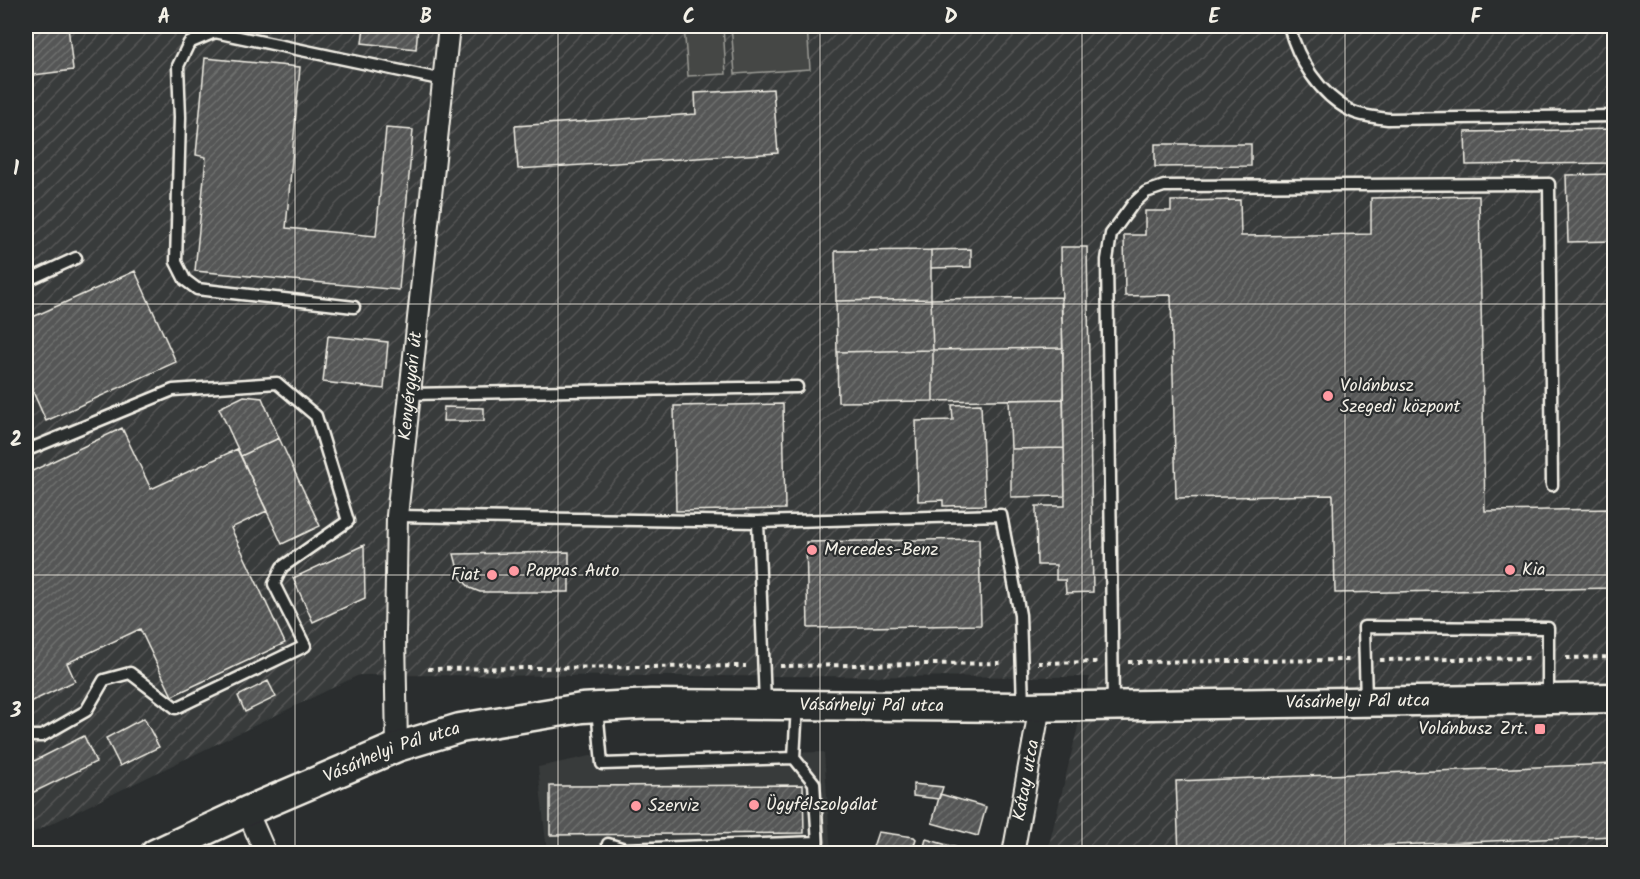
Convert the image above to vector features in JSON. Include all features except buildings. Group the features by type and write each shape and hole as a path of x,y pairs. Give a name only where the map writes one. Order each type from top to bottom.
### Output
{"main road":[{"name":"Vásárhelyi Pál utca","path":"155,854 247,811 397,747 460,728 510,718 597,707 765,703 1031,707 1614,698"}],"street":[{"name":"Kenyérgyári út","path":"397,747 395,636 397,516 449,26"},
{"name":"Kátay utca","path":"1013,854 1031,707"},
{"path":"247,811 266,854"}],"lane":[{"path":"1289,26 1301,60 1318,82 1336,101 1352,111 1369,117 1614,116"},
{"path":"354,307 197,289 185,280 176,262 180,117 178,66 189,43 215,32 444,80"},
{"path":"1113,705 1107,260 1111,234 1133,204 1146,192 1164,186 1549,184 1552,485"},
{"path":"26,281 76,258"},
{"path":"26,736 42,736 86,711 104,680 130,673 176,708 305,646 274,584 282,567 348,520 316,416 277,383 173,390 27,447"},
{"path":"410,394 797,387"},
{"path":"397,516 758,522 1001,515 1020,615 1031,707"},
{"path":"758,522 765,703"},
{"path":"1366,702 1364,627 1548,628 1548,699"},
{"path":"608,844 625,849 818,842 814,783 794,758 797,704"},
{"path":"597,707 602,764 794,758"}],"shaded area":[{"path":"26,26 1614,26 1614,853 1047,853 1090,677 359,675 26,836"},
{"path":"684,26 723,26 726,74 688,76"},
{"path":"731,26 807,26 810,69 735,74"},
{"path":"824,752 831,853 547,853 538,767 590,756"}],"place":[{"name":"Volánbusz Szegedi központ","path":"1328,396"},
{"name":"Mercedes-Benz","path":"812,550"},
{"name":"Kia","path":"1510,570"},
{"name":"Pappas Auto","path":"514,571"},
{"name":"Fiat","path":"492,575"},
{"name":"Volánbusz Zrt.","path":"1540,729"},
{"name":"Ügyfélszolgálat","path":"754,805"},
{"name":"Szerviz","path":"636,806"}]}
